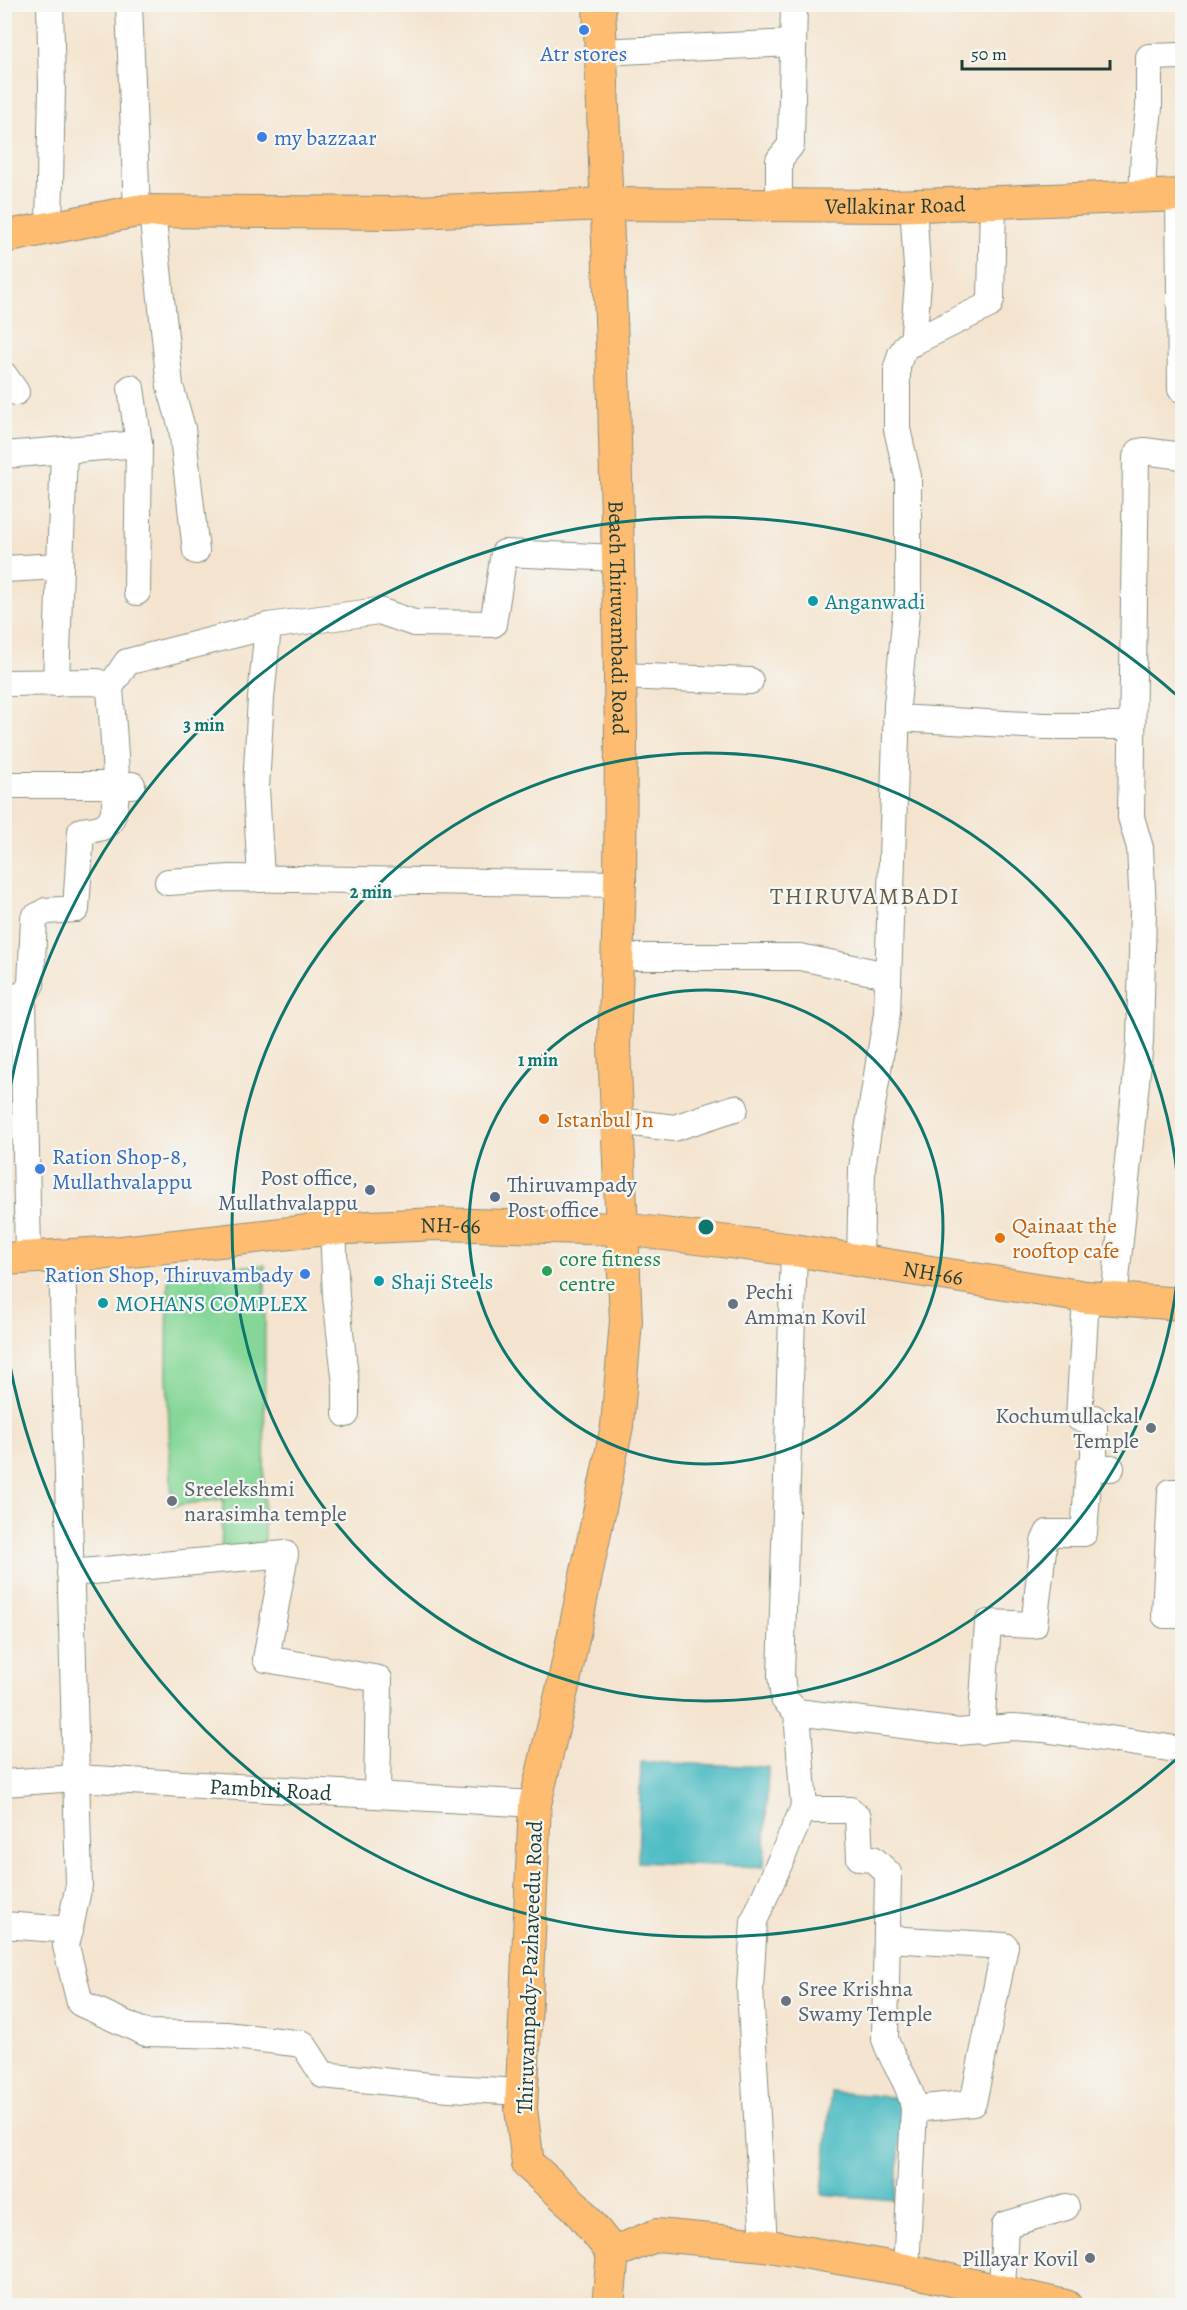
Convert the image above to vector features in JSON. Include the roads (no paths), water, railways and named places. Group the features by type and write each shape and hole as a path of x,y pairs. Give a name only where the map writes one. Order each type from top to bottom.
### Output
{"main road":[{"name":"Beach Thiruvambadi Road","path":"599,4 618,558 620,884 614,1046 622,1229"},
{"name":"Vellakinar Road","path":"4,237 145,211 391,213 606,204 913,205 1181,196"},
{"name":"NH-66","path":"16,1257 122,1252 333,1229 437,1224 622,1229 794,1250 1100,1298 1182,1304"},
{"name":"Thiruvampady-Pazhaveedu Road","path":"613,2253 576,2207 528,2164 521,2092 535,1804 564,1682 617,1426 626,1321 622,1229"},
{"path":"608,2306 613,2253 657,2235 764,2245 906,2270 1000,2298 1066,2306"}],"street":[{"path":"49,228 52,87 50,4"},
{"path":"129,4 145,211 170,386 182,428 196,551"},
{"path":"779,205 779,160 791,145 794,4"},
{"path":"600,52 793,44"},
{"path":"1142,196 1149,108 1149,57 1182,56"},
{"path":"1181,196 1181,389"},
{"path":"860,1261 862,1168 887,1013 896,718 900,654 908,591 908,477 897,429 897,367 901,354 913,343 989,305 992,299 993,201"},
{"path":"913,205 918,283 913,343"},
{"path":"130,388 139,444 137,592"},
{"path":"4,455 139,444"},
{"path":"56,683 64,450"},
{"path":"981,1731 988,1623 1034,1625 1044,1542 1048,1533 1084,1533 1089,1467 1103,1467 1094,1419 1078,1419 1100,1298 1140,1042 1143,909 1140,848 1131,817 1136,457 1139,452 1144,451 1182,456"},
{"path":"16,1257 14,997 31,984 34,918 46,911 76,909 81,831 102,828 111,819 124,785 110,687 127,662 268,626 379,611 414,623 493,624 504,553 618,558"},
{"path":"4,569 60,566"},
{"path":"261,879 256,787 268,626"},
{"path":"620,676 750,681"},
{"path":"4,683 97,682 110,687"},
{"path":"896,718 1044,726 1132,726"},
{"path":"4,785 124,785"},
{"path":"168,882 261,879 620,884"},
{"path":"617,957 800,957 887,975"},
{"path":"618,1121 674,1128 735,1108"},
{"path":"333,1229 336,1296 346,1385 346,1414"},
{"path":"794,1250 781,1676 784,1699 797,1712 959,1732 1012,1727 1044,1728 1182,1750"},
{"path":"62,1256 68,1393 70,1573 79,1885 66,1946 80,2003 146,2033 226,2035 303,2044 323,2075 449,2088 521,2092"},
{"path":"1182,1492 1171,1492 1165,1615 1182,1615"},
{"path":"70,1573 285,1554 266,1659 379,1679 377,1795"},
{"path":"764,2245 750,1988 754,1921 804,1806 797,1712"},
{"name":"Pambiri Road","path":"4,1783 76,1778 535,1804"},
{"path":"804,1806 813,1810 842,1808 850,1810 858,1817 861,1858 873,1859 888,1873 885,2038 895,2064 910,2087 914,2109 906,2270"},
{"path":"4,1925 70,1930"},
{"path":"888,1939 1005,1946 974,2103 914,2109"},
{"path":"1000,2298 1005,2225 1066,2207"}],"water":[{"path":"641,1762 768,1767 764,1867 638,1862"},
{"path":"831,2092 904,2098 895,2200 822,2194"}],"place":[{"name":"Atr stores","path":"584,30"},
{"name":"my bazzaar","path":"262,137"},
{"name":"Anganwadi","path":"813,601"},
{"name":"Istanbul Jn","path":"544,1119"},
{"name":"Ration Shop-8, Mullathvalappu","path":"40,1169"},
{"name":"Post office, Mullathvalappu","path":"370,1190"},
{"name":"Thiruvampady Post office","path":"495,1197"},
{"name":"Qainaat the rooftop cafe","path":"1000,1238"},
{"name":"core fitness centre","path":"547,1271"},
{"name":"Ration Shop, Thiruvambady","path":"305,1274"},
{"name":"Shaji Steels","path":"379,1281"},
{"name":"MOHANS COMPLEX","path":"103,1303"},
{"name":"Pechi Amman Kovil","path":"733,1304"},
{"name":"Kochumullackal Temple","path":"1151,1428"},
{"name":"Sreelekshmi narasimha temple","path":"172,1501"},
{"name":"Sree Krishna Swamy Temple","path":"786,2001"},
{"name":"Pillayar Kovil","path":"1090,2258"}],"district":[{"name":"THIRUVAMBADI","path":"865,896"}]}
